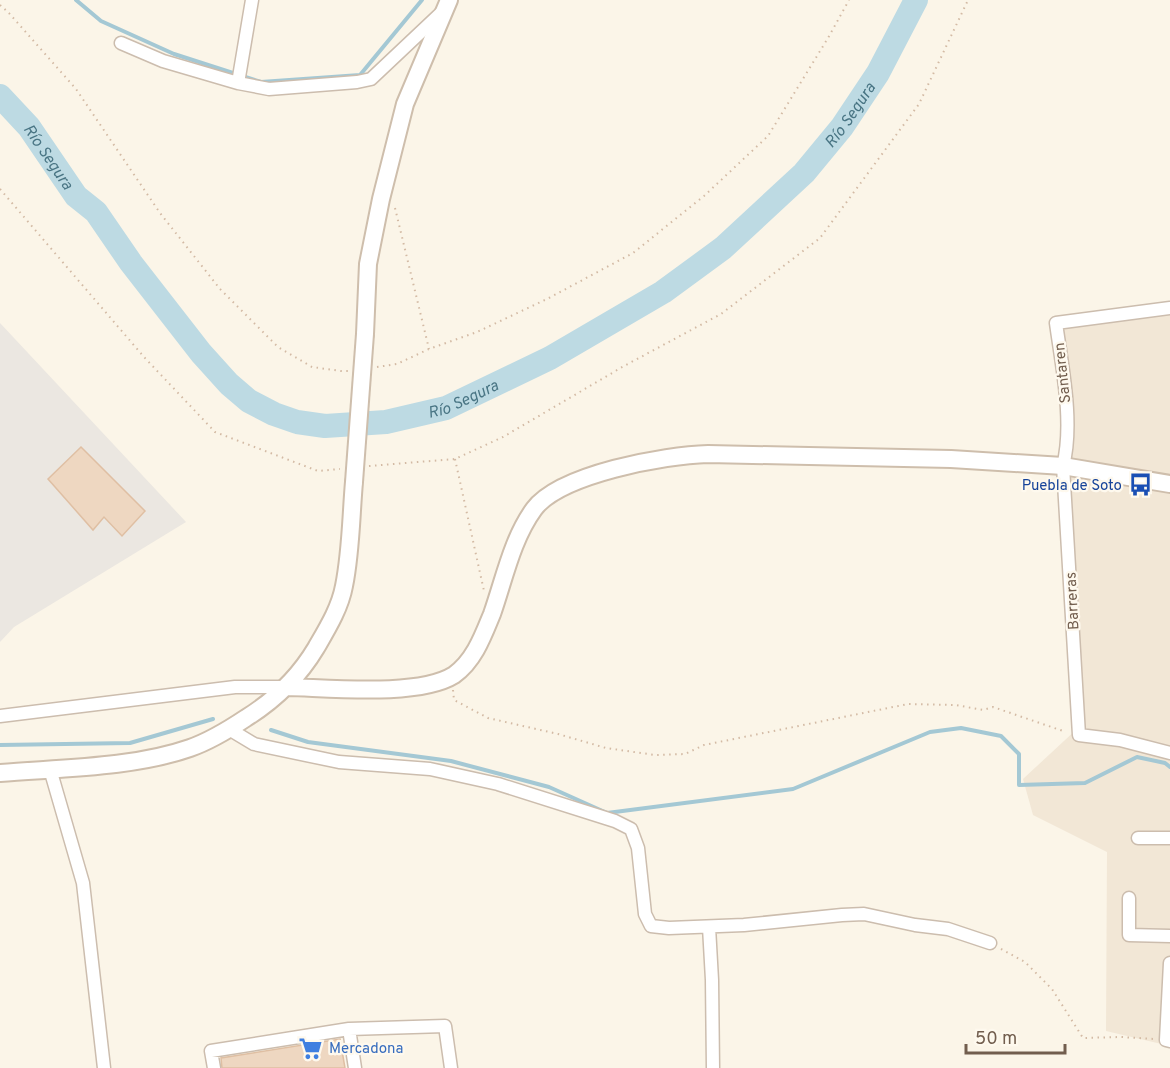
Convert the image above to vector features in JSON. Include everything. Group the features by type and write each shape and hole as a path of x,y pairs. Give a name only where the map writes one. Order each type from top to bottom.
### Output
{"main road":[{"path":"0,772 135,761 190,748 229,729 288,687 310,658 329,626 344,587 365,334 368,264 382,193 405,104 447,4"},
{"path":"288,687 371,689 413,687 435,683 453,676 467,664 479,645 515,546 526,521 536,507 547,496 562,488 634,464 681,454 951,459 1064,466 1170,484"}],"street":[{"path":"238,83 252,0"},
{"path":"122,43 163,61 238,83 269,88 357,82 371,79 447,4"},
{"name":"Santaren","path":"1064,466 1067,452 1066,399 1056,323 1170,308"},
{"name":"Barreras","path":"1064,466 1079,735"},
{"path":"0,716 235,687 288,687"},
{"path":"229,729 254,744 339,762 430,770 498,784 615,820 631,829 638,848 645,914 651,926 709,927 864,914 915,925 948,929 990,943"},
{"path":"1079,735 1130,742 1170,753"},
{"path":"50,769 83,883 104,1068"},
{"path":"1138,838 1170,838"},
{"path":"1129,898 1129,935 1170,936"},
{"path":"709,927 713,1068"},
{"path":"1168,1040 1170,963"},
{"path":"214,1068 211,1051 349,1029 445,1026 451,1068"},
{"path":"349,1029 355,1068"}],"path":[{"path":"375,367 397,364 429,348 477,332 547,299 633,253 704,196 768,136 849,0"},
{"path":"364,467 455,459 503,437 624,366 721,314 820,238 919,104 968,0"},
{"path":"0,5 76,89 160,213 220,289 278,347 312,367 341,371 352,370"},
{"path":"0,189 144,357 215,432 318,471 341,469"},
{"path":"382,193 393,201 429,348"},
{"path":"455,459 483,587 493,611"},
{"path":"453,676 454,700 488,718 606,748 654,755 685,754 704,745 908,704 956,705 983,710 993,707 1079,735"},
{"path":"990,943 1025,962 1052,989 1083,1038 1121,1037 1168,1040"}],"shaded area":[{"path":"1170,304 1170,1046 1106,1031 1107,852 1033,815 1023,779 1078,728 1057,317"},
{"path":"0,323 186,522 14,627 0,642","holes":["81,447 145,512 122,536 104,517 93,530 48,479"]}],"building":[{"path":"81,447 145,511 122,536 104,517 93,530 48,479"},
{"name":"Mercadona","path":"340,1039 345,1068 222,1068 221,1058"}],"waterway":[{"path":"76,0 101,21 174,54 261,82 360,75 422,0"},
{"name":"Río Segura","path":"0,96 29,127 76,196 96,212 131,263 201,353 229,384 249,401 274,414 297,422 325,426 386,422 446,408 550,358 663,292 723,248 804,173 842,127 878,73 916,0"},
{"path":"0,745 130,743 213,719"},
{"path":"271,730 308,742 451,761 549,787 607,813 793,789 930,732 961,728 1001,736 1019,754 1019,785 1085,783 1137,757 1165,763 1170,767"}],"place":[{"name":"Puebla de Soto","path":"1140,485"},
{"name":"Mercadona","path":"311,1048"}]}
